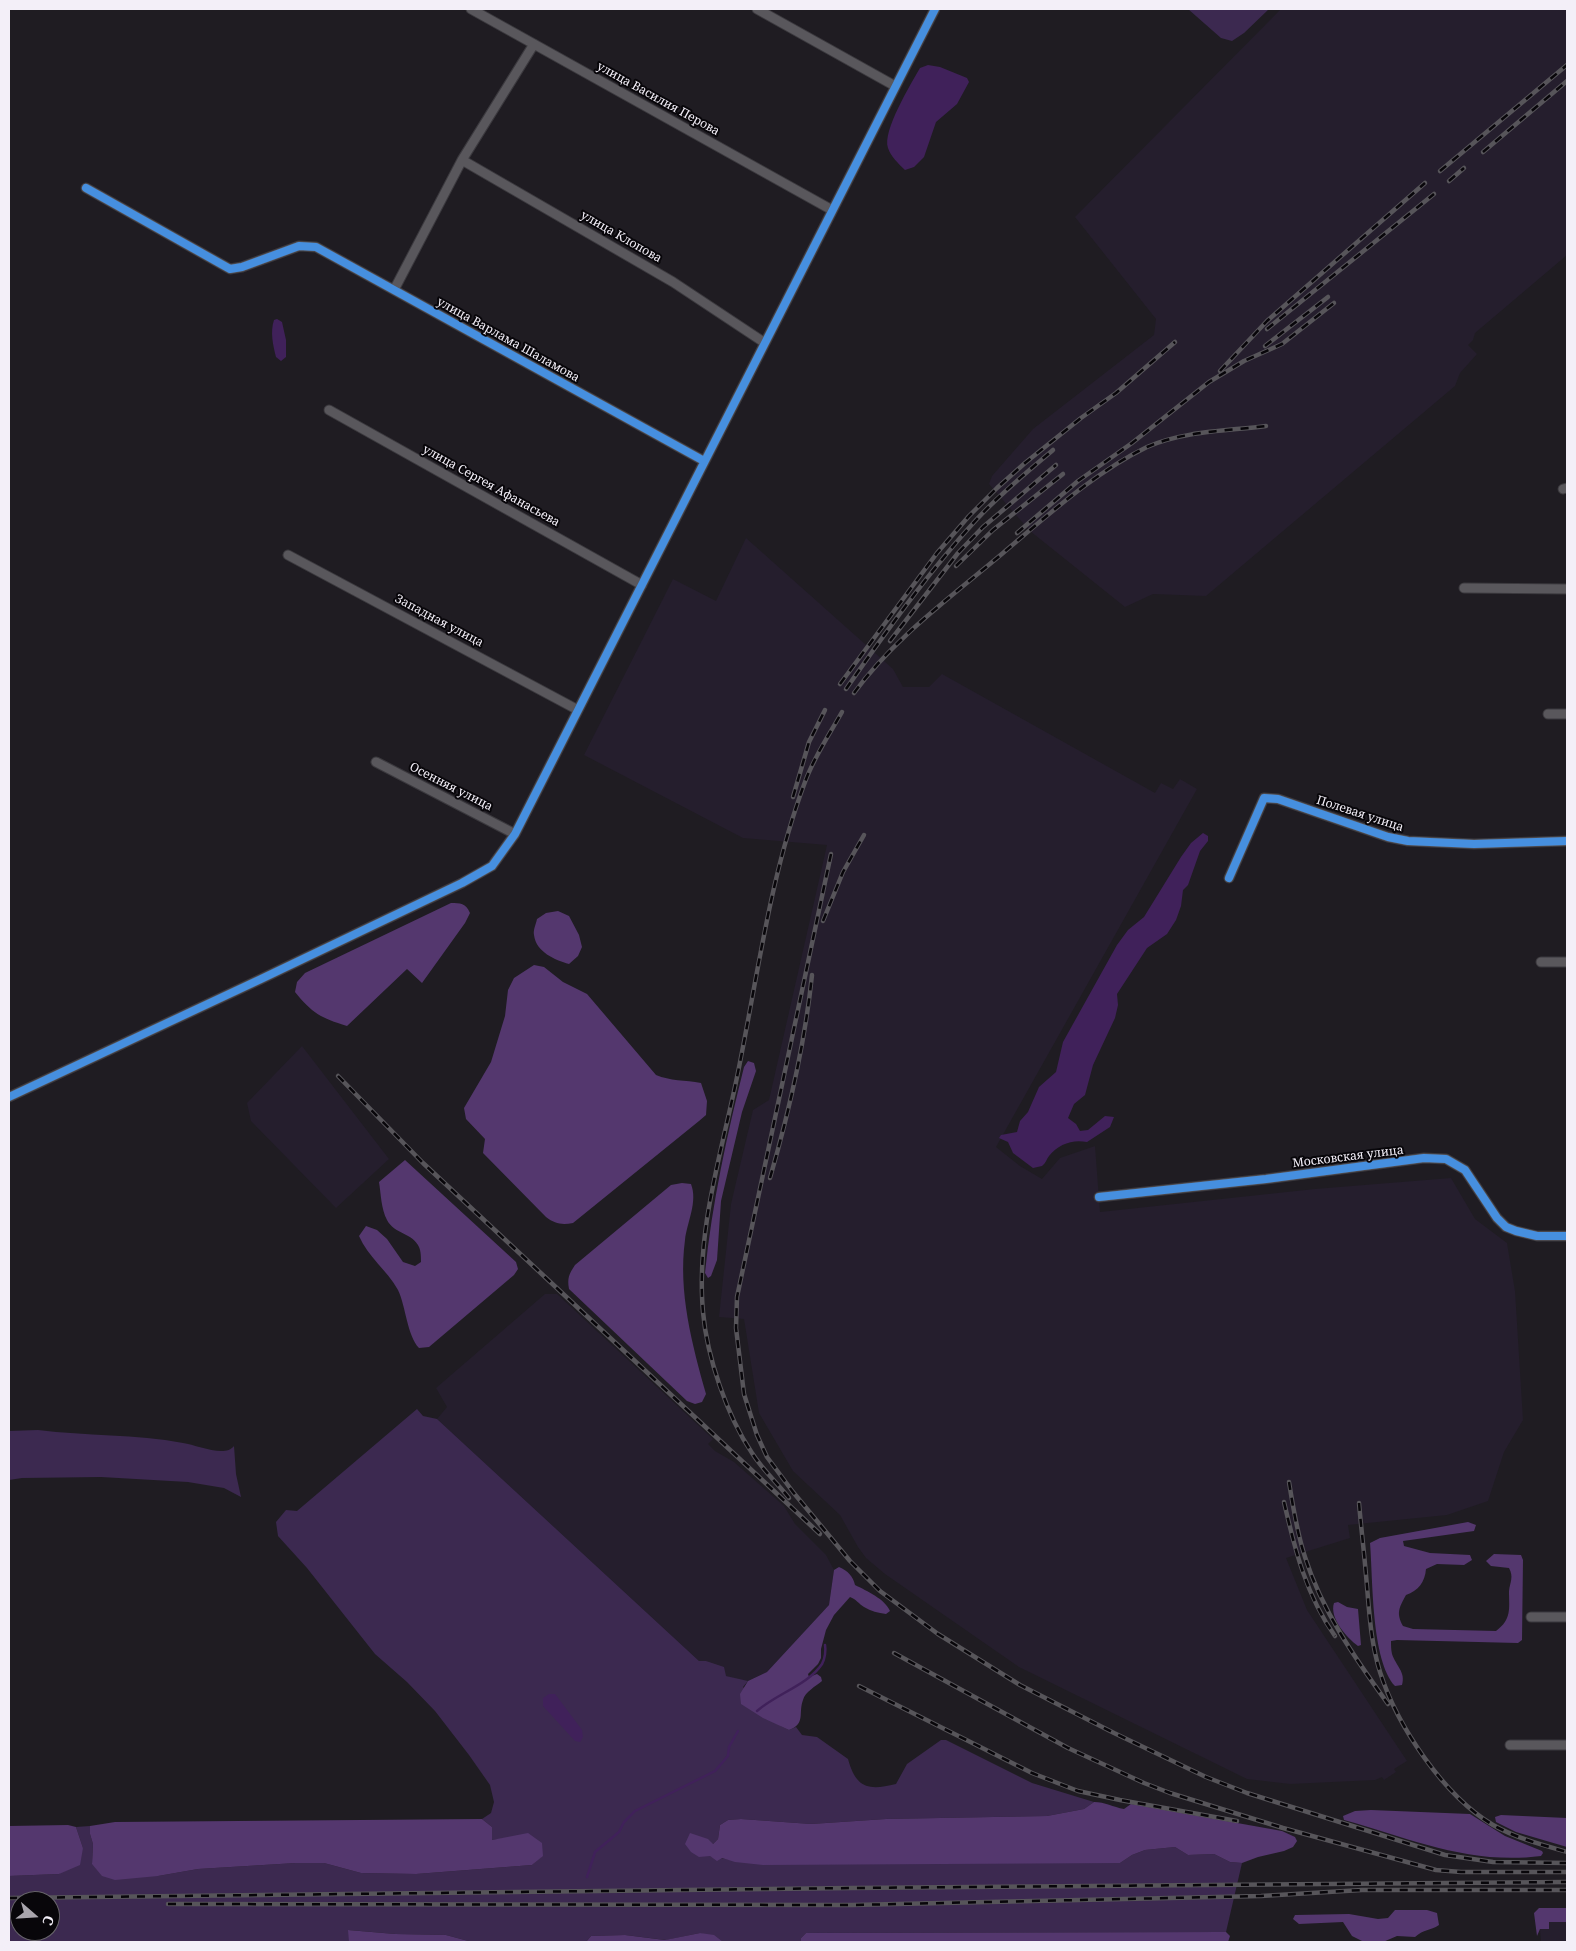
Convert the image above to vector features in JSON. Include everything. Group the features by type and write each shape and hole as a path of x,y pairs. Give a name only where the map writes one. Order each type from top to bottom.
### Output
{"street":[{"name":"улица Василия Перова","path":"472,9 832,210"},
{"path":"757,9 895,86"},
{"path":"9,1097 462,883 492,866 514,834 935,9"},
{"path":"394,290 462,160 534,44"},
{"name":"улица Клопова","path":"462,160 673,282 765,343"},
{"name":"улица Варлама Шаламова","path":"86,188 230,269 242,267 299,246 316,247 704,461"},
{"name":"улица Сергея Афанасьева","path":"329,410 642,585"},
{"name":"Западная улица","path":"288,554 578,710"},
{"path":"1464,588 1567,589"},
{"path":"1548,714 1567,714"},
{"name":"Осенняя улица","path":"376,762 514,834"},
{"name":"Полевая улица","path":"1229,878 1264,798 1278,799 1388,837 1408,841 1474,844 1567,841"},
{"path":"1541,962 1567,962"},
{"name":"Московская улица","path":"1099,1197 1266,1179 1424,1158 1446,1159 1465,1170 1497,1218 1506,1226 1516,1231 1537,1236 1567,1236"},
{"path":"1531,1617 1567,1617"},
{"path":"1510,1745 1567,1745"}],"shaded area":[{"path":"1188,9 1269,9 1244,33 1232,41 1221,38"},
{"path":"1281,9 1567,9 1567,255 1475,333 1473,340 1468,345 1477,354 1460,373 1455,386 1206,596 1153,594 1125,607 1030,531 989,484 992,476 1033,429 1154,335 1156,319 1075,217"},
{"path":"928,65 940,67 967,78 969,82 957,104 936,122 924,157 914,167 905,170 889,151 887,140 893,119 904,96 920,68"},
{"path":"277,319 282,322 286,340 286,357 281,361 276,357 272,338 274,320"},
{"path":"746,538 893,669 903,687 929,687 942,674 1155,793 1161,783 1173,789 1180,779 1197,789 996,1147 1020,1166 1042,1179 1060,1158 1095,1146 1100,1212 1315,1189 1451,1178 1475,1219 1507,1243 1515,1291 1523,1420 1504,1452 1488,1501 1447,1515 1348,1525 1350,1538 1286,1558 1307,1610 1407,1761 1394,1769 1396,1772 1384,1780 1382,1777 1375,1780 1290,1784 1247,1779 1019,1667 885,1574 866,1558 840,1515 793,1471 759,1413 744,1319 719,1317 731,1204 753,1110 769,1100 827,845 743,838 584,755 673,579 716,601"},
{"path":"1203,833 1208,836 1208,841 1200,851 1188,885 1183,890 1181,906 1176,920 1167,934 1147,948 1117,994 1118,1005 1115,1018 1093,1065 1085,1095 1074,1104 1068,1118 1076,1124 1080,1131 1088,1130 1105,1116 1114,1117 1110,1127 1087,1142 1076,1141 1066,1143 1057,1148 1042,1166 1033,1168 1013,1153 1008,1142 999,1138 1001,1135 1017,1132 1020,1121 1028,1112 1039,1087 1056,1072 1063,1042 1117,945 1128,930 1144,917 1181,857 1191,843"},
{"path":"451,903 462,904 467,907 470,913 465,923 422,983 407,969 347,1026 318,1014 295,992 297,982 305,973"},
{"path":"558,911 569,916 579,935 582,947 578,956 569,964 552,958 542,951 534,935 537,919 546,913"},
{"path":"534,965 544,967 563,982 587,994 656,1075 701,1083 707,1101 706,1115 573,1223 569,1224 556,1223 546,1217 483,1153 485,1139 466,1119 464,1108 491,1062 505,1016 508,990 514,978"},
{"path":"302,1046 389,1159 336,1208 251,1121 247,1103"},
{"path":"748,1061 754,1063 756,1071 742,1112 721,1201 717,1260 711,1276 708,1278 705,1273 716,1195 744,1067"},
{"path":"405,1160 516,1262 518,1269 514,1275 429,1347 419,1348 415,1342 398,1290 367,1250 359,1236 366,1226 377,1230 387,1239 403,1262 415,1266 421,1262 420,1250 416,1242 390,1225 387,1220 379,1182"},
{"path":"691,1184 693,1191 685,1240 683,1279 691,1337 706,1394 702,1402 695,1404 687,1401 569,1289 568,1285 569,1276 575,1265 671,1185"},
{"path":"545,1294 557,1294 713,1439 708,1444 715,1451 734,1462 784,1506 795,1524 826,1555 834,1570 829,1605 767,1672 748,1681 739,1680 726,1676 706,1661 699,1661 437,1419 447,1407 436,1388"},
{"path":"417,1409 423,1416 437,1419 699,1661 706,1661 724,1667 726,1676 748,1681 743,1687 781,1726 789,1730 796,1727 802,1735 817,1737 848,1759 855,1776 864,1785 878,1787 896,1784 907,1764 941,1740 946,1740 1032,1783 1094,1802 1084,1809 1047,1816 886,1819 811,1824 741,1819 728,1820 720,1825 718,1839 713,1844 710,1856 731,1860 1120,1863 1132,1855 1145,1850 1175,1847 1188,1855 1214,1854 1230,1862 1242,1863 1226,1932 806,1933 801,1938 801,1942 723,1942 700,1933 666,1940 625,1935 591,1936 586,1942 472,1942 446,1935 395,1934 349,1930 349,1942 9,1942 9,1876 59,1874 83,1848 76,1827 90,1826 93,1844 92,1864 158,1876 198,1869 296,1863 324,1863 361,1873 416,1874 532,1865 542,1856 509,1838 492,1840 492,1827 482,1819 491,1813 494,1802 490,1785 435,1711 407,1682 375,1654 307,1568 278,1536 276,1522 286,1510 297,1511"},
{"path":"38,1430 165,1440 218,1451 224,1451 234,1446 236,1474 241,1497 224,1488 188,1482 101,1477 22,1478 9,1480 9,1431"},
{"path":"1468,1522 1476,1525 1474,1531 1403,1541 1404,1546 1430,1553 1470,1555 1472,1560 1464,1565 1437,1564 1426,1569 1420,1585 1406,1595 1399,1610 1403,1626 1413,1629 1496,1631 1505,1622 1509,1613 1511,1574 1509,1568 1491,1566 1486,1561 1494,1554 1521,1555 1523,1560 1522,1640 1518,1643 1391,1641 1392,1654 1403,1676 1402,1685 1395,1686 1387,1674 1377,1639 1370,1543 1380,1538"},
{"path":"839,1567 850,1574 855,1585 880,1599 890,1611 886,1614 872,1611 850,1597 834,1615 826,1630 821,1649 821,1658 808,1674 809,1677 817,1674 821,1677 822,1681 806,1694 802,1705 800,1721 798,1725 789,1730 763,1718 741,1704 740,1694 748,1681 767,1672 829,1605 834,1570"},
{"path":"1338,1602 1347,1607 1358,1609 1361,1645 1358,1646 1349,1638 1336,1621 1333,1609 1334,1603"},
{"path":"549,1694 555,1694 582,1730 583,1737 580,1742 575,1741 543,1706 543,1698"},
{"path":"1094,1802 1124,1809 1131,1804 1282,1831 1295,1837 1297,1841 1293,1847 1284,1851 1242,1863 1230,1862 1214,1854 1188,1855 1175,1847 1145,1850 1132,1855 1120,1863 763,1865 735,1862 722,1858 717,1861 710,1856 699,1857 691,1852 685,1844 690,1833 708,1839 713,1844 718,1839 720,1825 728,1820 741,1819 811,1824 886,1819 1047,1816 1084,1809"},
{"path":"1355,1811 1470,1814 1505,1836 1543,1853 1541,1856 1515,1858 1465,1854 1441,1849 1344,1820 1343,1816"},
{"path":"1501,1815 1567,1818 1567,1847 1516,1832 1496,1822 1495,1817"},
{"path":"482,1819 492,1827 492,1840 528,1833 542,1843 543,1856 532,1865 416,1874 361,1873 324,1863 296,1863 198,1869 158,1876 115,1880 102,1876 92,1864 93,1844 90,1826 115,1822"},
{"path":"68,1825 76,1827 83,1848 80,1865 59,1874 9,1876 9,1826"},
{"path":"1539,1908 1567,1908 1567,1922 1549,1922 1549,1929 1540,1929 1537,1936 1534,1913"},
{"path":"1395,1910 1427,1910 1437,1913 1439,1925 1415,1937 1397,1936 1383,1942 1362,1941 1352,1936 1343,1922 1299,1924 1293,1919 1295,1915 1349,1914 1378,1919 1388,1918"},
{"path":"1549,1921 1567,1922 1567,1942 1541,1942 1540,1929 1549,1929"},
{"path":"348,1930 395,1934 446,1935 472,1942 349,1942"},
{"path":"1226,1932 1230,1936 1228,1942 801,1942 801,1938 806,1933"},
{"path":"700,1933 714,1935 723,1942 586,1942 591,1936 625,1935 665,1940"}],"waterway":[{"path":"757,1711 773,1699 809,1678 824,1660 825,1645"},
{"path":"587,1877 595,1852 619,1832 624,1822 635,1811 715,1771 728,1756 729,1747 738,1731"}],"railway":[{"path":"1440,171 1567,65"},
{"path":"1483,152 1567,81"},
{"path":"1449,181 1464,168"},
{"path":"1220,371 1267,321 1425,183"},
{"path":"1267,329 1434,194"},
{"path":"1265,346 1328,297"},
{"path":"1017,533 1078,481 1132,443 1209,382 1244,361 1282,344 1334,303"},
{"path":"840,684 937,553 969,516 1025,463 1081,418 1116,393 1175,342"},
{"path":"854,693 887,654 924,619 1054,510 1109,469 1147,447 1175,438 1205,432 1266,426"},
{"path":"846,689 909,602 959,539 1014,483 1053,450"},
{"path":"890,641 958,553 983,527 1056,465"},
{"path":"956,566 993,530 1063,474"},
{"path":"793,797 809,742 825,710"},
{"path":"789,1498 752,1453 734,1422 720,1385 705,1329 702,1283 703,1254 711,1196 782,855 809,773 817,755 842,712"},
{"path":"823,921 843,872 864,835"},
{"path":"831,854 737,1297 736,1328 744,1394 757,1435 767,1457 793,1492 850,1561 880,1591 938,1634 1020,1685 1114,1733 1206,1777 1247,1793 1445,1855 1493,1862 1567,1863"},
{"path":"770,1178 796,1077 812,975"},
{"path":"338,1076 423,1163 820,1534"},
{"path":"1289,1482 1302,1548 1320,1596 1340,1634 1388,1704"},
{"path":"1284,1502 1297,1555 1309,1588 1316,1605 1335,1636"},
{"path":"1359,1503 1370,1624 1374,1648 1388,1693 1410,1736 1440,1778 1475,1812 1493,1825 1511,1834 1567,1852"},
{"path":"894,1653 1068,1748 1170,1793 1283,1828 1436,1870 1461,1872 1567,1872"},
{"path":"859,1686 1032,1773 1078,1791 1237,1821"},
{"path":"9,1898 1567,1882"},
{"path":"168,1904 852,1905 1261,1896 1362,1890 1567,1890"}],"cycle path":[{"path":"9,1097 462,883 492,866 515,834 935,9"},
{"path":"86,188 230,269 242,267 299,246 316,247 704,461"},
{"path":"1229,878 1264,798 1278,799 1388,837 1408,841 1474,844 1567,841"},
{"path":"1099,1197 1266,1179 1424,1158 1446,1159 1465,1170 1497,1218 1506,1227 1537,1236 1567,1236"}]}
